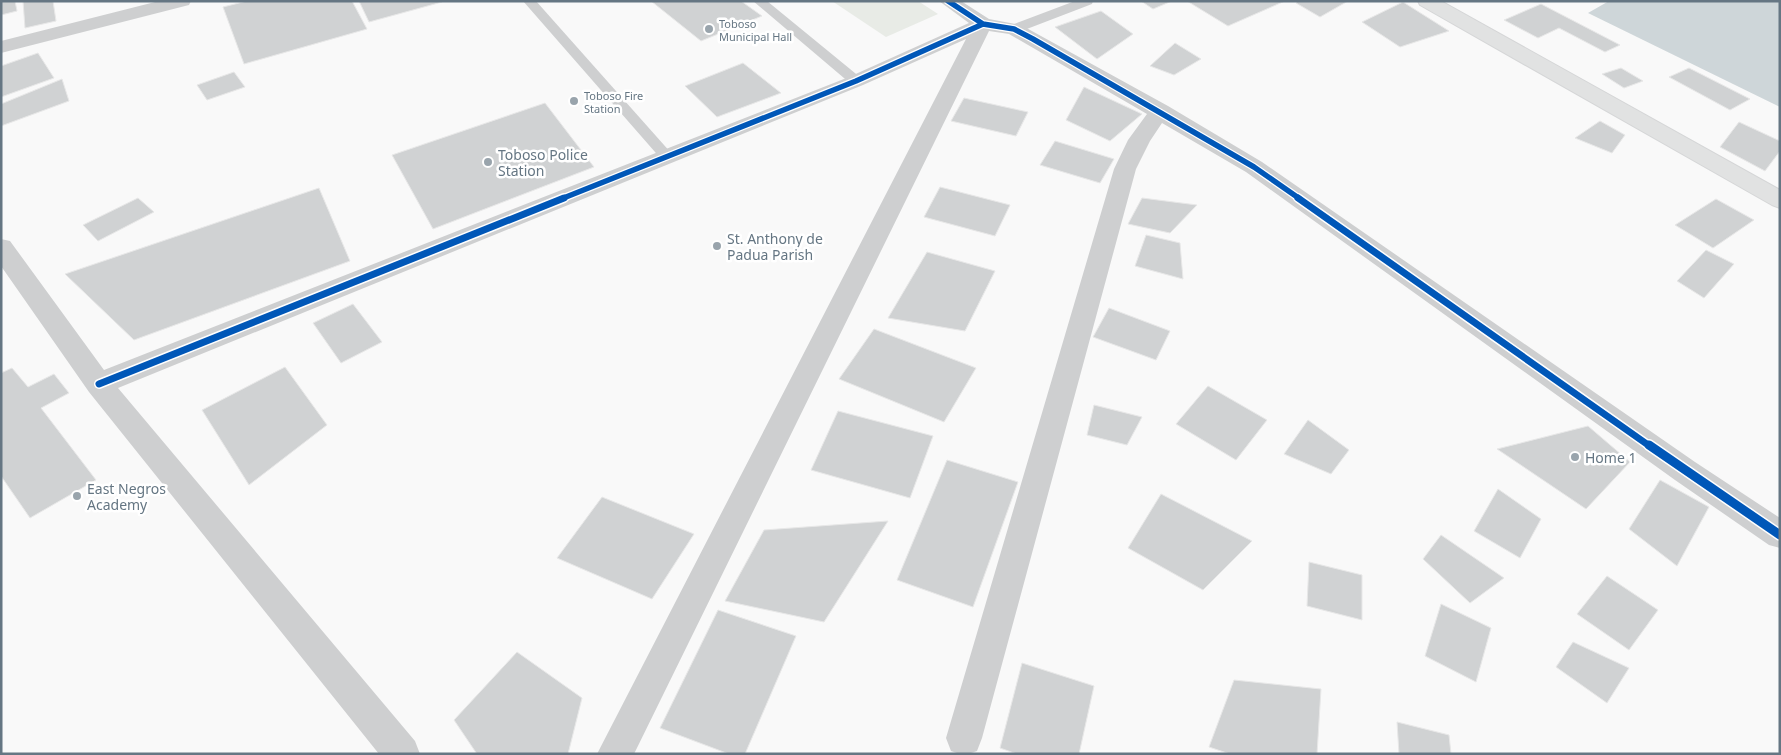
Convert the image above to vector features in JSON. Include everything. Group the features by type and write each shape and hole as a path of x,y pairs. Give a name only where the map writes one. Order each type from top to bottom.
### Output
{"main road":[{"path":"1427,1 1780,200"}],"street":[{"path":"1,47 182,1"},
{"path":"948,1 983,24 1014,28 1254,167 1685,471 1780,535"},
{"path":"99,384 856,81 983,24"},
{"path":"615,754 983,24"},
{"path":"964,738 1125,169 1139,140 1160,111"},
{"path":"1,247 99,384 402,754"}],"lane":[{"path":"529,1 667,157"},
{"path":"759,1 856,81"},
{"path":"1014,28 1087,1"}],"shaded area":[{"path":"832,1 918,1 938,14 886,37"},
{"path":"1609,1 1780,1 1780,107 1588,13"}],"building":[{"path":"1,1 15,1 17,11 1,15"},
{"path":"23,1 53,1 56,21 25,28"},
{"path":"247,1 352,1 367,29 244,64 223,7"},
{"path":"359,1 442,1 442,2 369,22"},
{"name":"Toboso Municipal Hall","path":"651,1 741,1 762,16 701,41"},
{"path":"1141,1 1172,1 1153,9"},
{"path":"1187,1 1285,1 1228,26"},
{"path":"1298,1 1348,1 1320,17 1296,3"},
{"path":"1403,2 1449,31 1400,47 1362,22"},
{"path":"1541,4 1620,45 1605,52 1559,28 1538,38 1504,20"},
{"path":"1101,11 1133,34 1097,59 1055,27"},
{"path":"1175,43 1201,59 1174,75 1150,66"},
{"path":"38,53 54,78 1,97 1,66"},
{"path":"743,63 781,93 717,117 685,86"},
{"path":"1621,68 1643,81 1624,88 1602,74"},
{"path":"1689,68 1750,99 1730,110 1669,77"},
{"path":"234,72 245,87 207,100 197,85"},
{"path":"62,79 69,101 1,126 1,104"},
{"path":"1084,87 1142,114 1110,141 1066,120"},
{"path":"964,98 1028,112 1016,136 951,121"},
{"path":"545,103 594,167 433,229 392,155"},
{"path":"1600,121 1625,135 1612,153 1575,138"},
{"path":"1739,122 1780,141 1780,151 1765,171 1720,147"},
{"path":"1055,141 1114,159 1100,183 1040,165"},
{"path":"940,187 1010,205 995,236 924,217"},
{"path":"319,188 350,261 134,340 65,274"},
{"path":"138,198 154,212 98,241 83,225"},
{"path":"1142,198 1197,205 1170,233 1128,224"},
{"path":"1716,199 1754,220 1713,248 1675,225"},
{"path":"1146,235 1180,243 1183,279 1135,266"},
{"path":"1706,250 1734,264 1704,298 1677,281"},
{"path":"927,252 995,271 965,331 888,318"},
{"path":"353,304 382,342 341,363 313,323"},
{"path":"1109,308 1170,331 1156,360 1093,337"},
{"path":"874,329 976,368 944,422 839,379"},
{"path":"285,367 327,425 249,485 202,410"},
{"path":"12,368 28,387 54,374 69,393 41,408 96,480 30,518 1,476 1,373"},
{"path":"1208,386 1267,420 1236,460 1176,424"},
{"path":"1094,405 1142,417 1127,445 1087,435"},
{"path":"838,411 933,436 910,498 811,470"},
{"path":"1308,420 1349,450 1331,474 1284,454"},
{"path":"1588,426 1630,462 1586,509 1497,449"},
{"path":"947,460 1018,482 973,607 897,580"},
{"path":"1660,480 1709,507 1677,566 1629,529"},
{"path":"1498,489 1541,519 1520,558 1474,531"},
{"path":"1161,494 1252,541 1203,590 1128,548"},
{"path":"602,497 694,534 652,599 557,558"},
{"path":"888,521 824,622 725,601 764,530"},
{"path":"1441,535 1504,578 1470,603 1423,559"},
{"path":"1309,562 1362,575 1362,620 1307,606"},
{"path":"1607,576 1658,610 1629,650 1577,614"},
{"path":"1441,604 1491,628 1476,682 1425,656"},
{"path":"718,610 796,636 745,754 729,754 660,728"},
{"path":"1573,642 1629,668 1607,703 1556,667"},
{"path":"517,652 582,698 568,754 477,754 454,720"},
{"path":"1022,663 1094,686 1079,754 1017,754 1000,748"},
{"path":"1234,680 1321,689 1317,754 1230,754 1209,747"},
{"path":"1397,722 1449,735 1451,754 1399,754"}],"cycle path":[{"path":"948,1 983,24 1014,29 1033,39 1254,167 1685,471 1780,535"},
{"path":"99,384 856,81 983,24"}],"place":[{"name":"Toboso Municipal Hall","path":"709,29"},
{"name":"Toboso Fire Station","path":"574,101"},
{"name":"Toboso Police Station","path":"488,162"},
{"name":"St. Anthony de Padua Parish","path":"717,246"},
{"name":"Home 1","path":"1575,457"},
{"name":"East Negros Academy","path":"77,496"}]}
